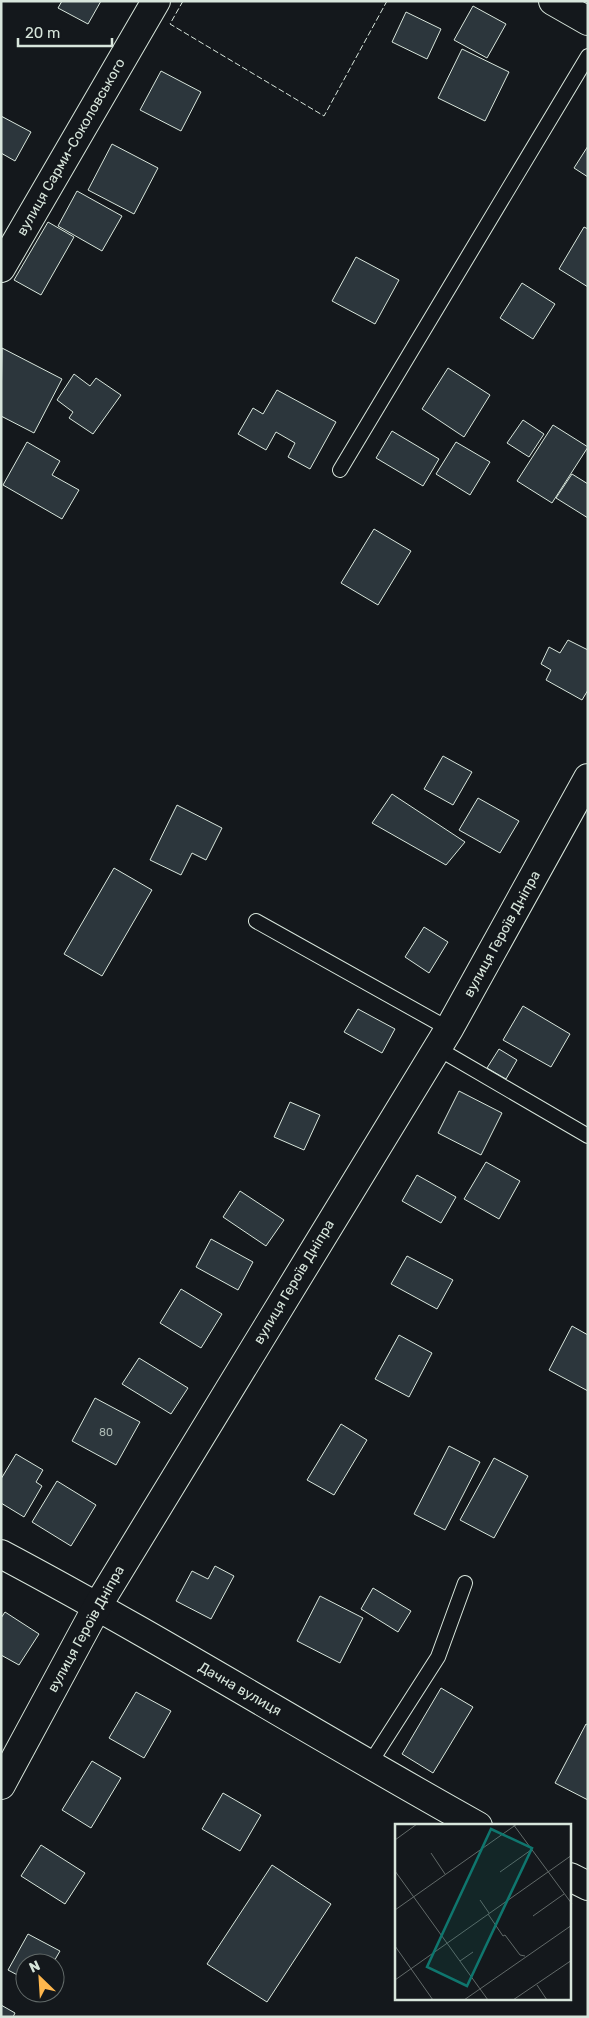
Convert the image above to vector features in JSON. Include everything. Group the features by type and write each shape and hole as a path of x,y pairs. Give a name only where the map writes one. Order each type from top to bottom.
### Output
{"street":[{"name":"вулиця Сарми-Соколовського","path":"1,268 156,1"},
{"path":"554,1 588,20"},
{"name":"вулиця Героїв Дніпра","path":"1,1785 98,1605 443,1038 588,778"},
{"name":"Дачна вулиця","path":"1,1554 98,1605 369,1765 474,1824"},
{"path":"572,1878 588,1886"}],"lane":[{"path":"340,470 588,56"},
{"path":"256,921 443,1038 588,1136"},
{"path":"369,1765 438,1657 465,1583"}],"building":[{"path":"62,1 101,1 88,24 58,8"},
{"path":"473,6 506,24 487,58 454,40"},
{"path":"406,12 441,29 427,59 392,42"},
{"path":"462,49 509,72 485,121 438,98"},
{"path":"161,71 201,92 181,131 140,110"},
{"path":"1,116 31,132 15,161 1,153"},
{"path":"112,144 158,168 134,214 88,190"},
{"path":"588,146 588,177 574,168"},
{"path":"77,191 122,216 102,251 58,226"},
{"path":"48,222 74,237 41,295 14,280"},
{"path":"584,227 588,229 588,287 559,269"},
{"path":"356,257 399,280 375,324 332,301"},
{"path":"522,283 555,304 533,339 500,318"},
{"path":"2,348 62,379 34,433 1,416"},
{"path":"448,368 490,395 464,437 422,409"},
{"path":"74,374 90,386 96,378 121,395 93,434 69,418 73,412 57,400"},
{"path":"277,390 336,422 310,469 288,457 295,443 276,432 266,450 238,434 253,408 263,414"},
{"path":"523,420 544,434 529,457 507,443"},
{"path":"553,425 588,447 552,503 517,481"},
{"path":"392,431 439,459 423,486 376,458"},
{"path":"27,442 60,461 52,475 79,490 62,519 3,485"},
{"path":"456,442 490,462 470,495 436,474"},
{"path":"572,474 588,484 588,518 556,498"},
{"path":"374,529 411,551 378,605 341,583"},
{"path":"568,640 588,650 588,690 582,700 546,680 551,670 541,664 549,647 560,653"},
{"path":"443,756 472,772 453,805 424,789"},
{"path":"392,794 465,842 446,865 372,823"},
{"path":"478,798 519,821 500,853 459,830"},
{"path":"177,805 222,828 206,860 192,853 181,875 150,860"},
{"path":"114,868 152,890 102,976 64,954"},
{"path":"424,927 448,942 429,973 405,957"},
{"path":"523,1006 570,1034 551,1067 503,1040"},
{"path":"358,1009 395,1029 382,1053 344,1032"},
{"path":"499,1049 517,1060 506,1079 487,1068"},
{"path":"459,1091 502,1113 481,1155 438,1133"},
{"path":"290,1102 320,1115 304,1150 274,1137"},
{"path":"486,1162 520,1181 499,1219 464,1199"},
{"path":"417,1175 456,1197 441,1223 402,1201"},
{"path":"240,1191 284,1220 266,1246 223,1217"},
{"path":"211,1239 253,1262 238,1290 196,1267"},
{"path":"407,1256 453,1280 437,1309 391,1284"},
{"path":"181,1289 222,1314 201,1348 160,1323"},
{"path":"572,1326 588,1335 588,1391 549,1370"},
{"path":"399,1335 432,1353 409,1397 375,1379"},
{"path":"139,1358 188,1388 171,1414 122,1384"},
{"path":"95,1398 140,1422 116,1465 72,1441"},
{"path":"341,1424 367,1440 334,1495 307,1480"},
{"path":"449,1446 480,1462 445,1530 414,1514"},
{"path":"16,1454 43,1470 36,1482 42,1486 24,1517 1,1503 1,1479"},
{"path":"494,1458 528,1476 494,1538 460,1520"},
{"path":"57,1481 96,1505 71,1546 32,1522"},
{"path":"215,1566 234,1576 211,1619 176,1601 192,1571 208,1579"},
{"path":"373,1588 411,1611 398,1632 361,1609"},
{"path":"320,1596 363,1618 340,1663 297,1641"},
{"path":"5,1612 39,1634 19,1665 1,1655 1,1618"},
{"path":"441,1688 473,1707 433,1773 402,1754"},
{"path":"136,1692 171,1711 144,1758 109,1738"},
{"path":"586,1724 588,1725 588,1800 555,1783"},
{"path":"92,1761 121,1778 91,1828 62,1810"},
{"path":"223,1793 261,1815 240,1851 202,1829"},
{"path":"41,1845 85,1873 65,1904 21,1876"},
{"path":"272,1865 331,1904 267,2002 207,1964"},
{"path":"28,1934 60,1951 59,1953 17,1953"},
{"path":"15,1957 15,1974 8,1970"},
{"path":"1,2005 15,2013 13,2017 1,2017"}],"fence":[{"path":"183,1 170,24 324,116 387,1"}]}
